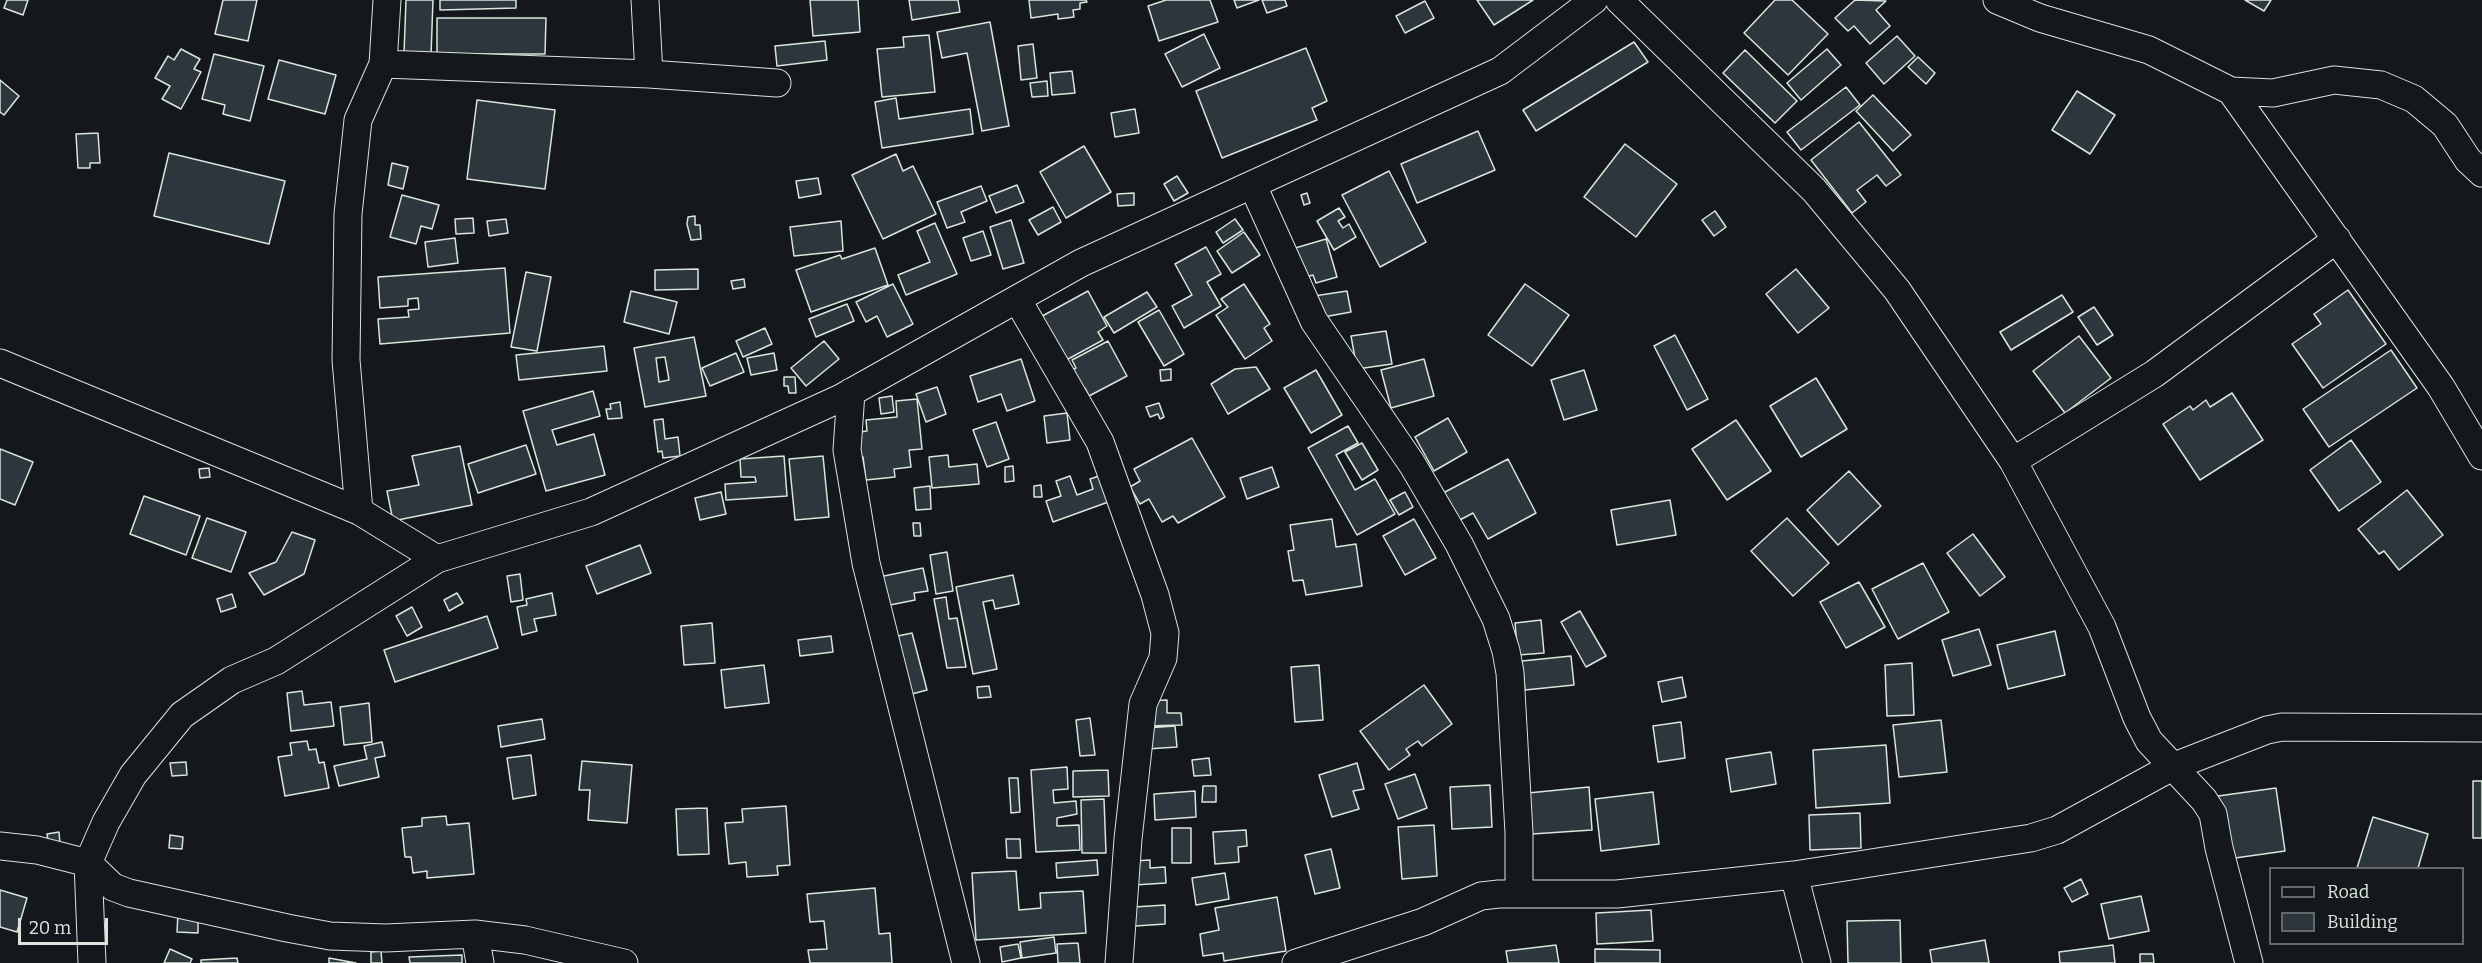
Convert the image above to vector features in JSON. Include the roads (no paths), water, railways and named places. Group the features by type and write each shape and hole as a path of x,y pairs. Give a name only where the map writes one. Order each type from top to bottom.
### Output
{"street":[{"path":"359,511 346,360 348,214 358,120 383,64 387,0"},
{"path":"645,0 650,74"},
{"path":"92,963 88,863 106,822 133,775 182,715 232,680 276,660 437,559 591,512 851,392 1082,263 1500,71 1593,0"},
{"path":"1619,0 1814,190 1897,290 2013,461 2102,627 2149,741 2204,800 2213,814 2249,963"},
{"path":"1997,0 2040,18 2149,50 2231,91 2273,93 2334,80 2381,85 2414,99 2445,125 2468,160 2482,173"},
{"path":"383,64 650,74 777,83"},
{"path":"2231,91 2441,387 2482,456"},
{"path":"1253,186 1314,321 1412,464 1459,544 1496,619 1510,673 1519,833 1519,894"},
{"path":"2013,461 2154,374 2337,239"},
{"path":"1017,299 1100,442 1155,596 1165,633 1163,658 1143,704 1128,839 1119,963"},
{"path":"0,363 359,511 437,559"},
{"path":"851,392 847,450 866,563 966,963"},
{"path":"1296,963 1423,922 1481,896 1617,894 1794,875 2031,838 2057,830 2172,767 2211,754 2243,738 2282,727 2482,728"},
{"path":"0,846 38,850 88,863 113,886 129,893 287,928 330,936 386,938 475,934 525,940 624,963"},
{"path":"1794,875 1817,963"},
{"path":"475,934 480,963"}]}
